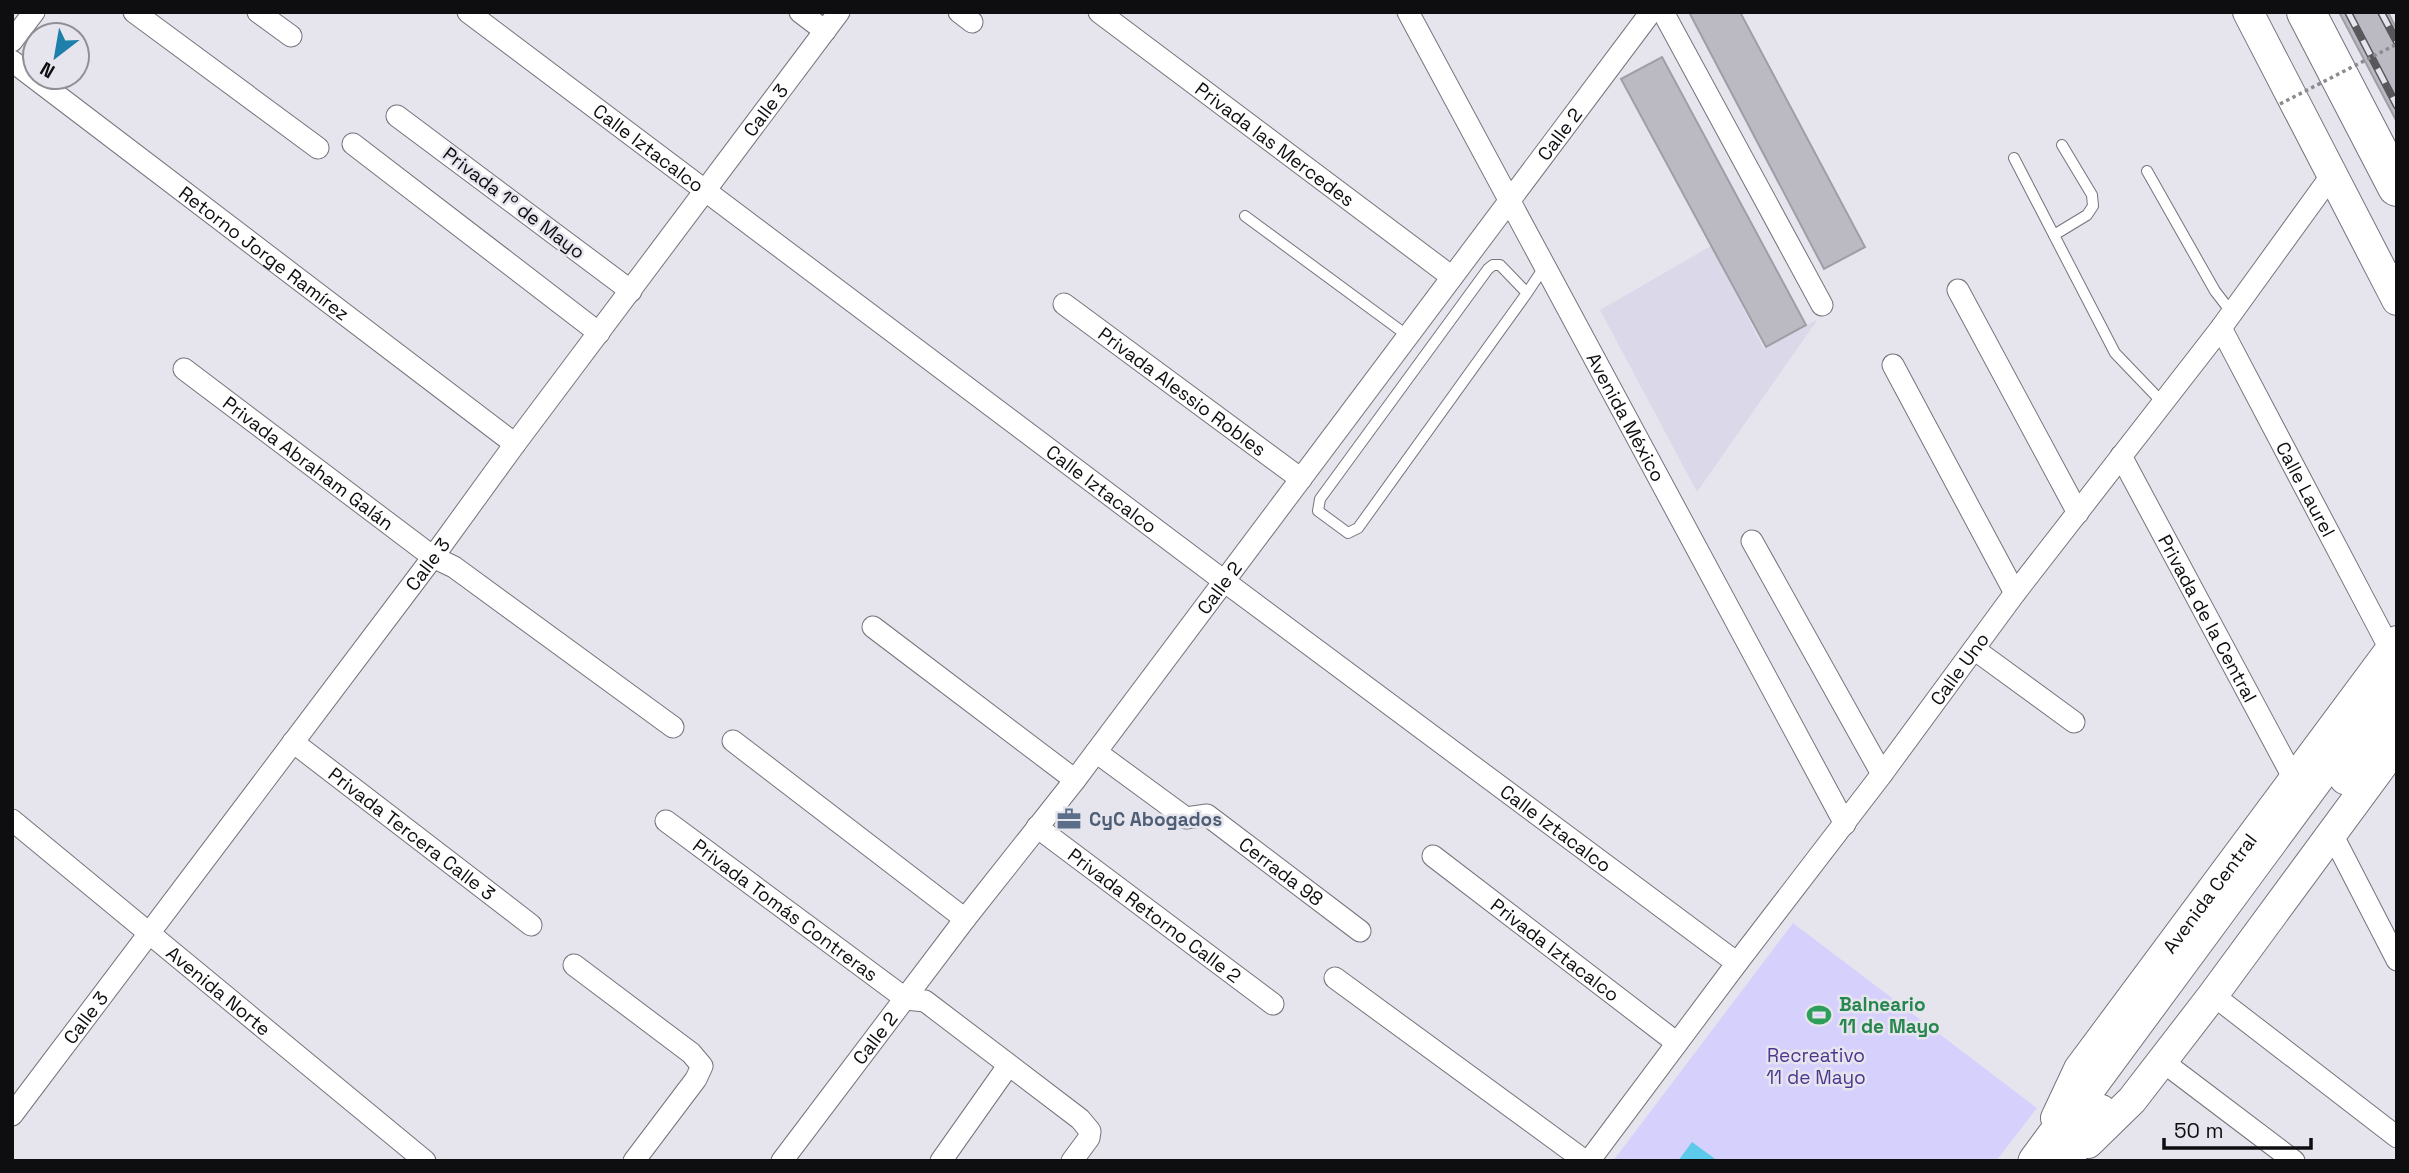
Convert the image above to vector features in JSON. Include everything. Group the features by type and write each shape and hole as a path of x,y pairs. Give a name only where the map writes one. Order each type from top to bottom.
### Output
{"highway":[{"path":"2306,12 2397,187"}],"main road":[{"path":"2248,12 2397,300"},
{"name":"Avenida Central","path":"2052,1160 2079,1069 2294,779 2395,653"},
{"name":"Avenida Central","path":"2052,1160 2395,653"},
{"path":"2052,1160 2397,710"},
{"path":"2052,1160 2132,1100 2397,745"}],"street":[{"path":"12,41 34,12"},
{"path":"134,12 318,148"},
{"path":"258,12 290,36"},
{"name":"Calle Iztacalco","path":"468,12 1223,581 1737,963"},
{"path":"800,12 825,31"},
{"name":"Calle 3","path":"12,1115 433,558 515,444 839,12"},
{"name":"Privada las Mercedes","path":"1099,12 1452,277"},
{"name":"Avenida México","path":"1408,12 1845,824"},
{"name":"Calle 2","path":"782,1161 965,919 1096,752 1651,12"},
{"path":"1663,12 1822,305"},
{"name":"Retorno Jorge Ramírez","path":"12,61 515,444"},
{"name":"Privada 1º de Mayo","path":"397,116 631,291"},
{"path":"353,144 599,333"},
{"name":"Calle Uno","path":"1587,1161 1845,824 2015,593 2227,320 2331,176"},
{"path":"1958,290 2078,513"},
{"name":"Privada Alessio Robles","path":"1064,304 1301,479"},
{"name":"Calle Laurel","path":"2227,320 2395,653"},
{"path":"1893,365 2015,593"},
{"name":"Privada Abraham Galán","path":"184,369 433,558 454,567 673,727"},
{"name":"Privada de la Central","path":"2121,456 2294,779"},
{"path":"1752,541 1882,774"},
{"path":"873,627 1074,780"},
{"path":"1974,649 2074,722"},
{"path":"733,741 965,919"},
{"name":"Privada Tercera Calle 3","path":"293,743 531,926"},
{"name":"Cerrada 98","path":"1096,752 1186,818 1208,815 1360,931"},
{"name":"Avenida Norte","path":"12,820 425,1161"},
{"name":"Privada Tomás Contreras","path":"666,821 906,999 925,1001 1086,1125 1090,1131 1088,1138 1072,1161"},
{"name":"Privada Retorno Calle 2","path":"1037,827 1273,1004"},
{"path":"2331,832 2397,960"},
{"name":"Privada Iztacalco","path":"1433,856 1677,1043"},
{"path":"574,965 691,1053 702,1066 696,1079 634,1161"},
{"path":"1335,978 1587,1161"},
{"path":"2213,995 2397,1137"},
{"path":"2162,1060 2294,1161"},
{"path":"941,1161 1008,1066"}],"lane":[{"path":"2054,236 2087,215 2093,206 2092,195 2062,145"},
{"path":"2014,158 2115,353 2162,402"},
{"path":"2147,171 2215,291 2227,320"},
{"path":"1245,216 1408,336"},
{"path":"1527,293 1500,265 1493,265 1488,269 1340,472 1318,505 1322,516 1348,533 1359,528 1527,293 1545,265"},
{"path":"1318,457 1340,472"}],"path":[{"path":"2280,104 2397,44"}],"shaded area":[{"path":"1711,246 1764,349 1818,319 1697,492 1600,310"}],"green space":[{"name":"Balneario 11 de Mayo","path":"1793,923 2037,1108 1996,1161 1613,1161"}],"water":[{"path":"1692,1142 1718,1161 1678,1161"}],"building":[{"path":"1689,12 1740,12 1865,247 1824,269"},
{"path":"2339,12 2388,12 2397,30 2397,122"},
{"path":"1662,57 1806,325 1766,347 1621,79"}],"railway":[{"path":"2348,12 2397,106"},
{"path":"2381,12 2397,42"}],"place":[{"name":"CyC Abogados","path":"1069,819"},
{"name":"Balneario 11 de Mayo","path":"1819,1015"}],"park label":[{"name":"Recreativo 11 de Mayo","path":"1816,1066"}]}
